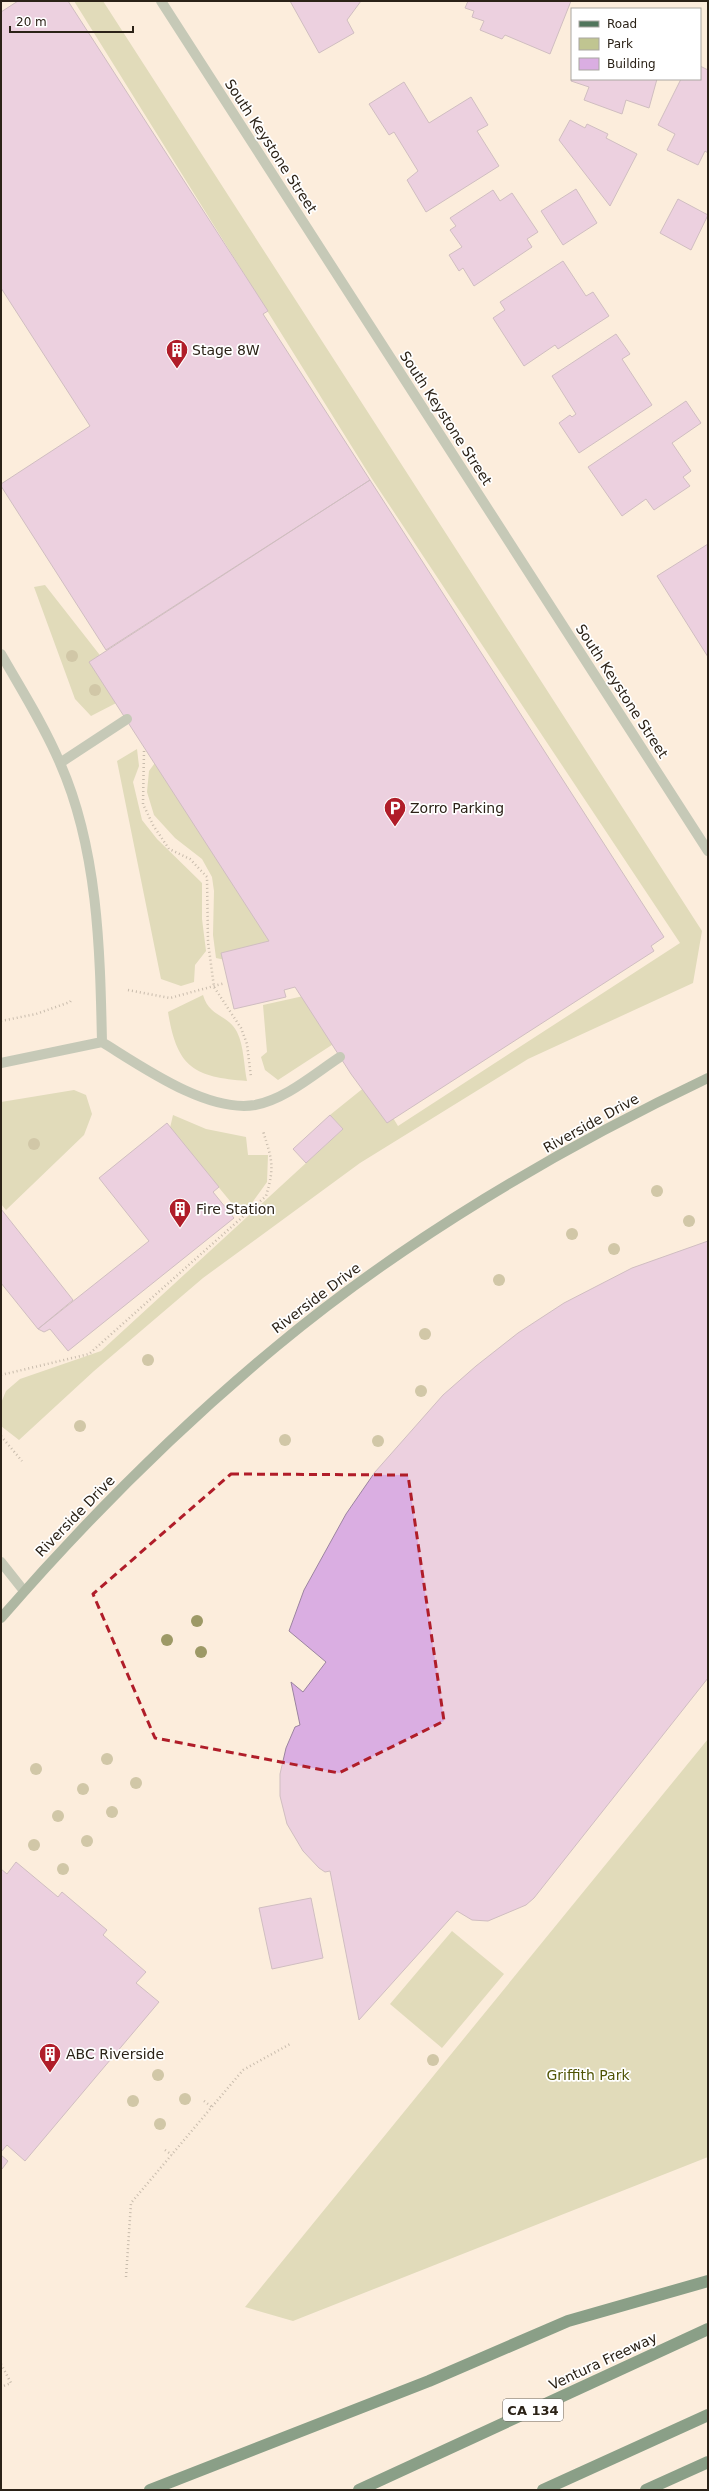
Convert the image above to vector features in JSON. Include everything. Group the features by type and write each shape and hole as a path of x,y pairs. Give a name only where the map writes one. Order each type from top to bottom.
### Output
{"highway":[{"path":"150,2490 429,2381 568,2321 708,2281"},
{"name":"Ventura Freeway","path":"359,2490 708,2329"},
{"path":"543,2490 708,2415"},
{"path":"646,2490 708,2462"}],"main road":[{"name":"Riverside Drive","path":"1,1618 83,1525 200,1411 278,1345 370,1275 470,1209 563,1154 708,1078"}],"street":[{"name":"South Keystone Street","path":"161,1 708,851"},
{"path":"1,654 60,763 81,826 97,918 102,1042"},
{"path":"60,763 127,719"},
{"path":"1,1063 102,1042 169,1084 226,1104 255,1105 284,1094 340,1057"},
{"path":"1,1562 24,1591"}],"path":[{"path":"1,1436 22,1460"},
{"path":"126,2277 132,2203 243,2070 290,2044"},
{"path":"204,2101 212,2107"},
{"path":"164,2150 172,2155"},
{"path":"1,2364 11,2383 1,2387"}],"highlighted area":[{"path":"231,1474 408,1475 444,1721 339,1773 155,1738 93,1594"}],"green space":[{"path":"74,1 103,1 702,931 693,983 528,1059 360,1163 203,1278 94,1371 19,1440 1,1426 1,1403 6,1391 20,1379 101,1351 343,1129 330,1115 371,1082 398,1126 680,943 372,479"},
{"path":"45,585 99,654 124,699 91,716 75,699 34,587"},
{"path":"137,749 139,766 133,782 142,820 157,839 202,883 202,919 206,951 195,965 194,982 181,986 161,979 117,761"},
{"path":"160,756 278,951 230,961 216,958 213,935 214,891 212,877 202,859 175,838 154,815 147,792 149,771"},
{"path":"203,995 210,1008 229,1022 237,1032 242,1050 247,1081 228,1079 201,1072 191,1066 183,1057 172,1031 168,1012"},
{"path":"308,995 341,1039 278,1080 265,1070 261,1057 267,1052 263,1005"},
{"path":"74,1090 86,1095 92,1114 84,1135 6,1210 1,1204 1,1102"},
{"path":"173,1115 206,1129 246,1137 248,1155 268,1155 267,1182 246,1211 239,1212 170,1128"},
{"name":"Griffith Park","path":"708,1739 708,2157 293,2321 245,2307"},
{"path":"452,1931 504,1974 442,2048 390,2004"}],"building":[{"name":"Stage 8W","path":"18,1 68,1 268,311 263,314 370,480 106,650 1,486 1,484 90,426 1,288 1,12"},
{"path":"290,1 361,1 347,20 354,33 319,53"},
{"path":"468,1 571,1 550,54 505,35 502,39 480,30 484,21 472,17 474,11 465,8"},
{"path":"701,66 708,70 708,153 705,151 698,165 667,150 675,134 658,125 680,80 701,80"},
{"path":"657,80 649,108 626,100 622,114 584,100 589,87 571,81"},
{"path":"404,82 429,123 471,97 488,125 477,131 499,166 426,212 407,180 418,171 394,132 389,135 369,104"},
{"path":"570,120 585,128 587,124 608,134 606,138 637,154 610,206 559,140"},
{"path":"576,189 597,223 563,245 541,211"},
{"path":"493,190 500,201 512,193 538,232 527,239 532,247 474,286 463,268 459,271 449,255 462,247 450,230 456,226 450,218"},
{"path":"678,199 708,215 691,250 660,233"},
{"path":"563,261 586,296 593,292 609,316 558,349 555,345 524,366 493,318 505,310 500,302"},
{"path":"616,334 630,354 622,359 652,405 579,453 559,423 570,415 572,417 576,414 552,376"},
{"path":"686,401 701,423 672,443 691,471 683,477 690,486 654,510 646,499 622,516 588,467"},
{"name":"Zorro Parking","path":"370,480 664,937 651,946 654,951 387,1123 351,1074 295,987 284,990 286,997 234,1009 221,953 269,941 89,662"},
{"path":"708,544 708,657 657,576"},
{"path":"330,1115 343,1129 306,1163 293,1149"},
{"name":"Fire Station","path":"167,1123 219,1187 213,1192 234,1218 68,1351 50,1329 44,1332 38,1329 149,1241 99,1178"},
{"path":"1,1209 73,1300 38,1329 1,1283"},
{"path":"708,1241 708,1678 534,1898 526,1905 488,1921 472,1920 457,1911 359,2020 330,1871 325,1872 319,1868 303,1851 287,1824 280,1796 280,1774 286,1748 295,1727 300,1725 291,1682 303,1692 326,1662 289,1631 304,1590 346,1514 375,1472 443,1395 476,1366 518,1333 564,1303 632,1268"},
{"name":"ABC Riverside","path":"16,1862 58,1897 62,1892 107,1930 103,1935 146,1972 136,1983 159,2002 25,2161 7,2145 1,2152 1,1869 7,1874"},
{"path":"311,1898 323,1958 272,1969 259,1908"},
{"path":"1,2155 8,2161 2,2169 1,2168"}],"place":[{"name":"Stage 8W","path":"177,370"},
{"name":"Zorro Parking","path":"395,828"},
{"name":"Fire Station","path":"180,1228"},
{"name":"ABC Riverside","path":"50,2074"}]}
